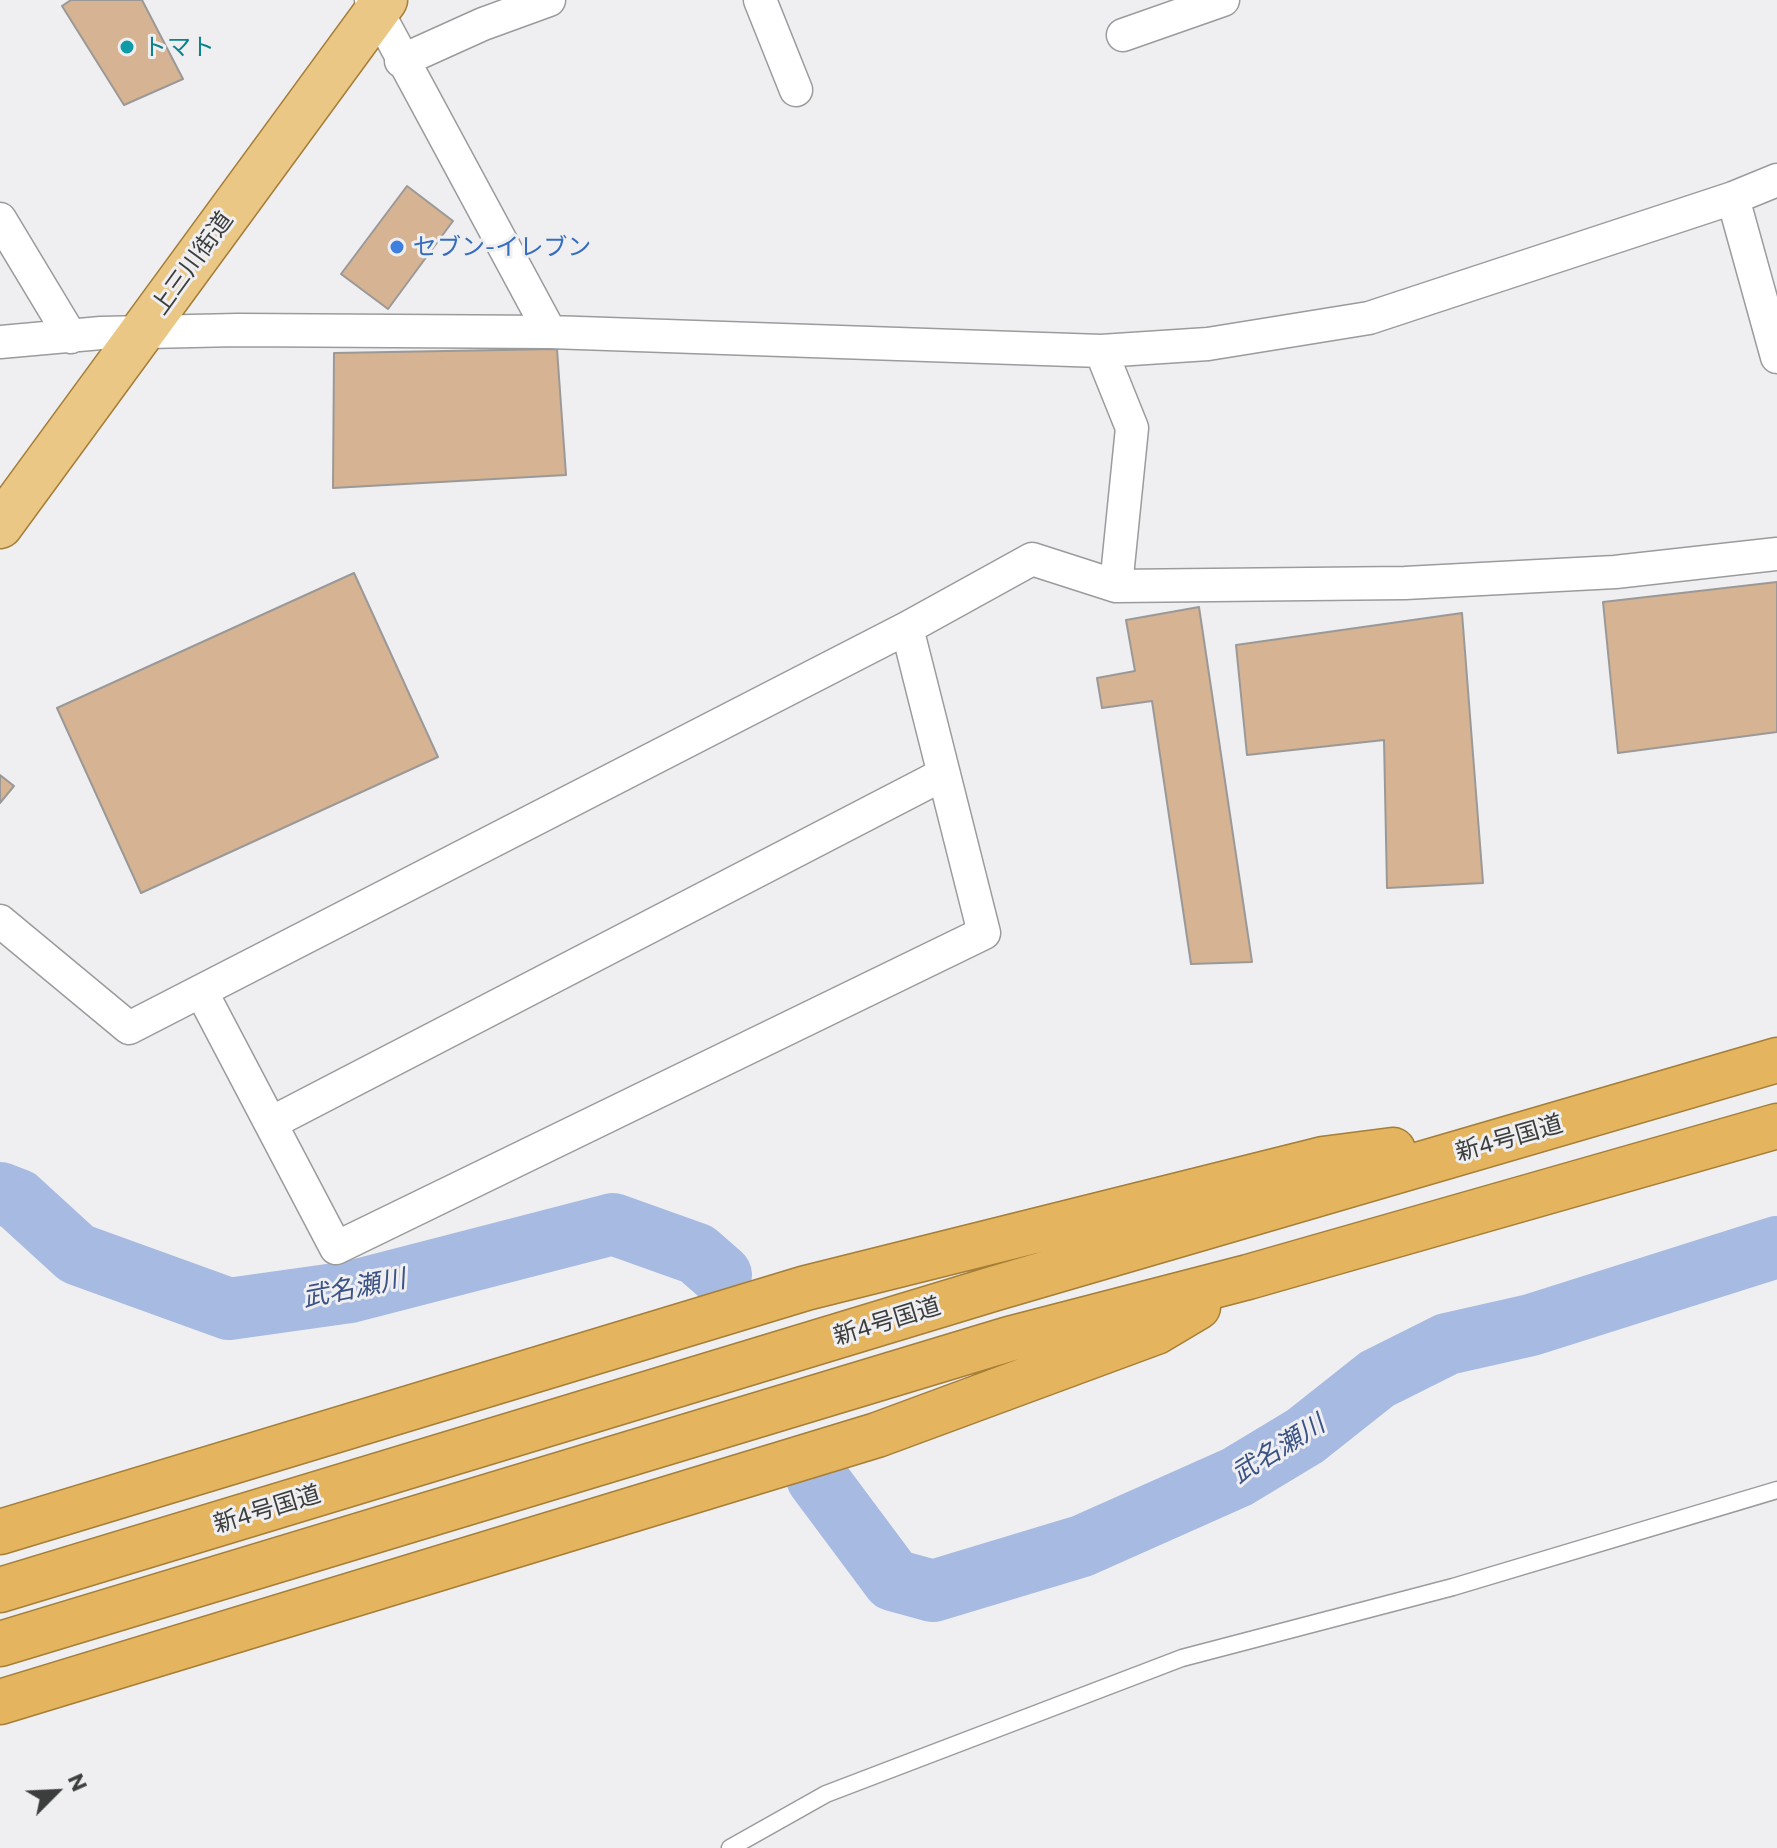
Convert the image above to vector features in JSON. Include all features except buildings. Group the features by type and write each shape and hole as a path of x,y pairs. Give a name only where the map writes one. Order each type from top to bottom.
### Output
{"highway":[{"name":"新4号国道","path":"0,1590 996,1288 1777,1060"},
{"path":"0,1644 1009,1339 1248,1277 1777,1126"},
{"path":"0,1532 806,1288 1323,1159 1530,1132"},
{"path":"0,1702 877,1435 1156,1332 1248,1277"}],"main road":[{"name":"上三川街道","path":"0,526 378,4"}],"street":[{"path":"401,61 483,24 549,0"},
{"path":"760,0 796,90"},
{"path":"1123,35 1223,0"},
{"path":"378,4 401,61 550,332"},
{"path":"0,342 142,331 550,332 1101,351 1208,344 1369,318 1733,198 1777,180"},
{"path":"1733,198 1777,357"},
{"path":"0,219 71,337"},
{"path":"1101,351 1132,428 1116,586"},
{"path":"0,921 129,1028 907,628 1032,559 1116,586 1405,583 1615,572 1777,554"},
{"path":"201,991 336,1248 984,933 907,628"},
{"path":"271,1123 944,774"}],"lane":[{"path":"730,1848 826,1794 1182,1658 1468,1582 1777,1490"}],"waterway":[{"name":"武名瀬川","path":"0,1193 18,1200 77,1254 229,1309 350,1292 613,1224 697,1254 721,1275"},
{"name":"武名瀬川","path":"817,1478 893,1580 933,1591 1082,1546 1237,1477 1305,1436 1377,1379 1447,1344 1531,1325 1777,1247"}],"place":[{"name":"トマト","path":"127,47"},
{"name":"セブン-イレブン","path":"397,247"}]}
